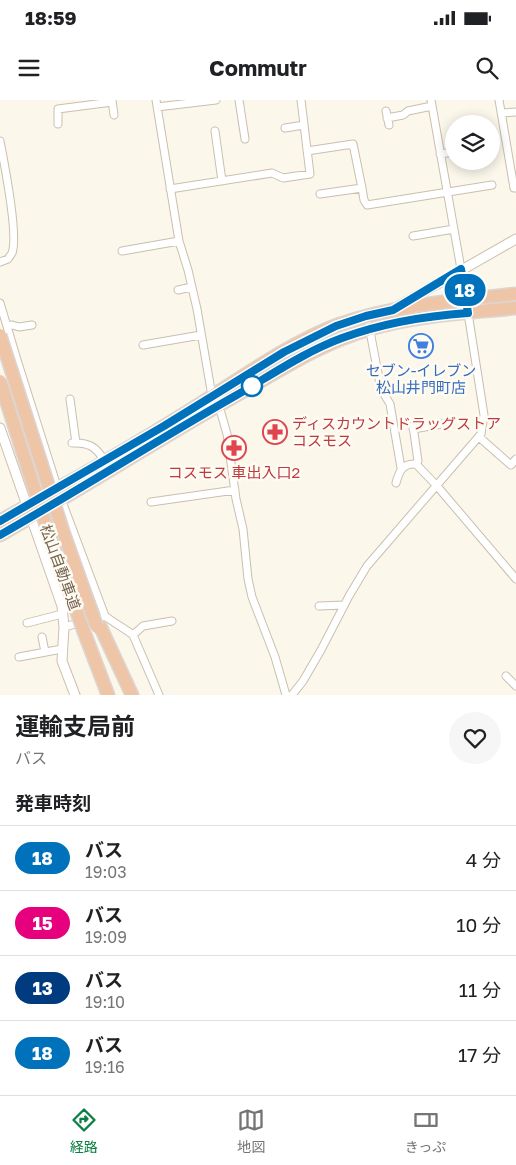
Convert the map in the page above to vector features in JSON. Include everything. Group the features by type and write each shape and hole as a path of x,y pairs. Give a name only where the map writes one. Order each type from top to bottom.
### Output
{"highway":[{"path":"0,535 28,512 104,460 164,426 314,350 370,329 395,316 466,299 516,294"},
{"path":"0,521 28,512 214,401 247,373 310,338 336,326 366,316 440,315 516,308"},
{"name":"松山自動車道","path":"3,331 64,534 87,600 100,623"},
{"name":"松山自動車道","path":"0,380 50,538 108,695"},
{"path":"100,623 124,695"},
{"path":"100,623 132,695"}],"street":[{"path":"216,100 157,103 179,241 192,287 214,401 221,413 226,434 243,529 248,579 252,597 276,657 286,695"},
{"path":"239,100 245,139"},
{"path":"170,189 272,174 283,178 310,174 301,100"},
{"path":"499,100 514,188 516,188"},
{"path":"58,124 58,109 112,101 114,115"},
{"path":"292,695 322,650 366,566 479,437 484,424 466,299 432,103 408,111 403,115 387,118"},
{"path":"502,113 516,112"},
{"path":"284,128 304,125"},
{"path":"213,136 222,181"},
{"path":"0,141 9,194 14,244 8,260 0,262"},
{"path":"307,151 353,144 364,200 367,205 492,185"},
{"path":"440,154 445,153"},
{"path":"320,194 362,188"},
{"path":"413,236 454,229"},
{"path":"395,316 461,269 516,239"},
{"path":"122,251 179,241"},
{"path":"178,290 192,287"},
{"path":"0,303 3,331 55,480"},
{"path":"366,316 381,389 390,404 401,468 396,483"},
{"path":"3,331 12,325 19,327 32,325"},
{"path":"143,345 201,335"},
{"path":"70,399 74,443 90,445 99,451 104,460"},
{"path":"416,464 418,461 413,427 442,424"},
{"path":"0,428 62,606 64,627 62,661 75,695"},
{"path":"479,437 511,465 516,459"},
{"path":"401,468 416,464"},
{"path":"416,464 516,579"},
{"path":"151,502 235,490"},
{"path":"63,504 100,623"},
{"path":"319,606 344,605"},
{"path":"27,623 62,614"},
{"path":"134,635 143,626 172,621"},
{"path":"64,627 100,623 134,635 159,695"},
{"path":"42,637 44,652"},
{"path":"19,657 62,649"},
{"path":"506,676 516,686"}],"bus line":[{"name":"18","path":"0,521 164,426 247,373 284,352 336,326 366,316 393,310 461,269 468,313 396,322 370,329 314,350 0,535"}],"place":[{"name":"セブン-イレブン 松山井門町店","path":"421,346"},
{"name":"ディスカウントドラッグストア コスモス","path":"275,432"},
{"name":"コスモス 車出入口2","path":"234,448"}]}
